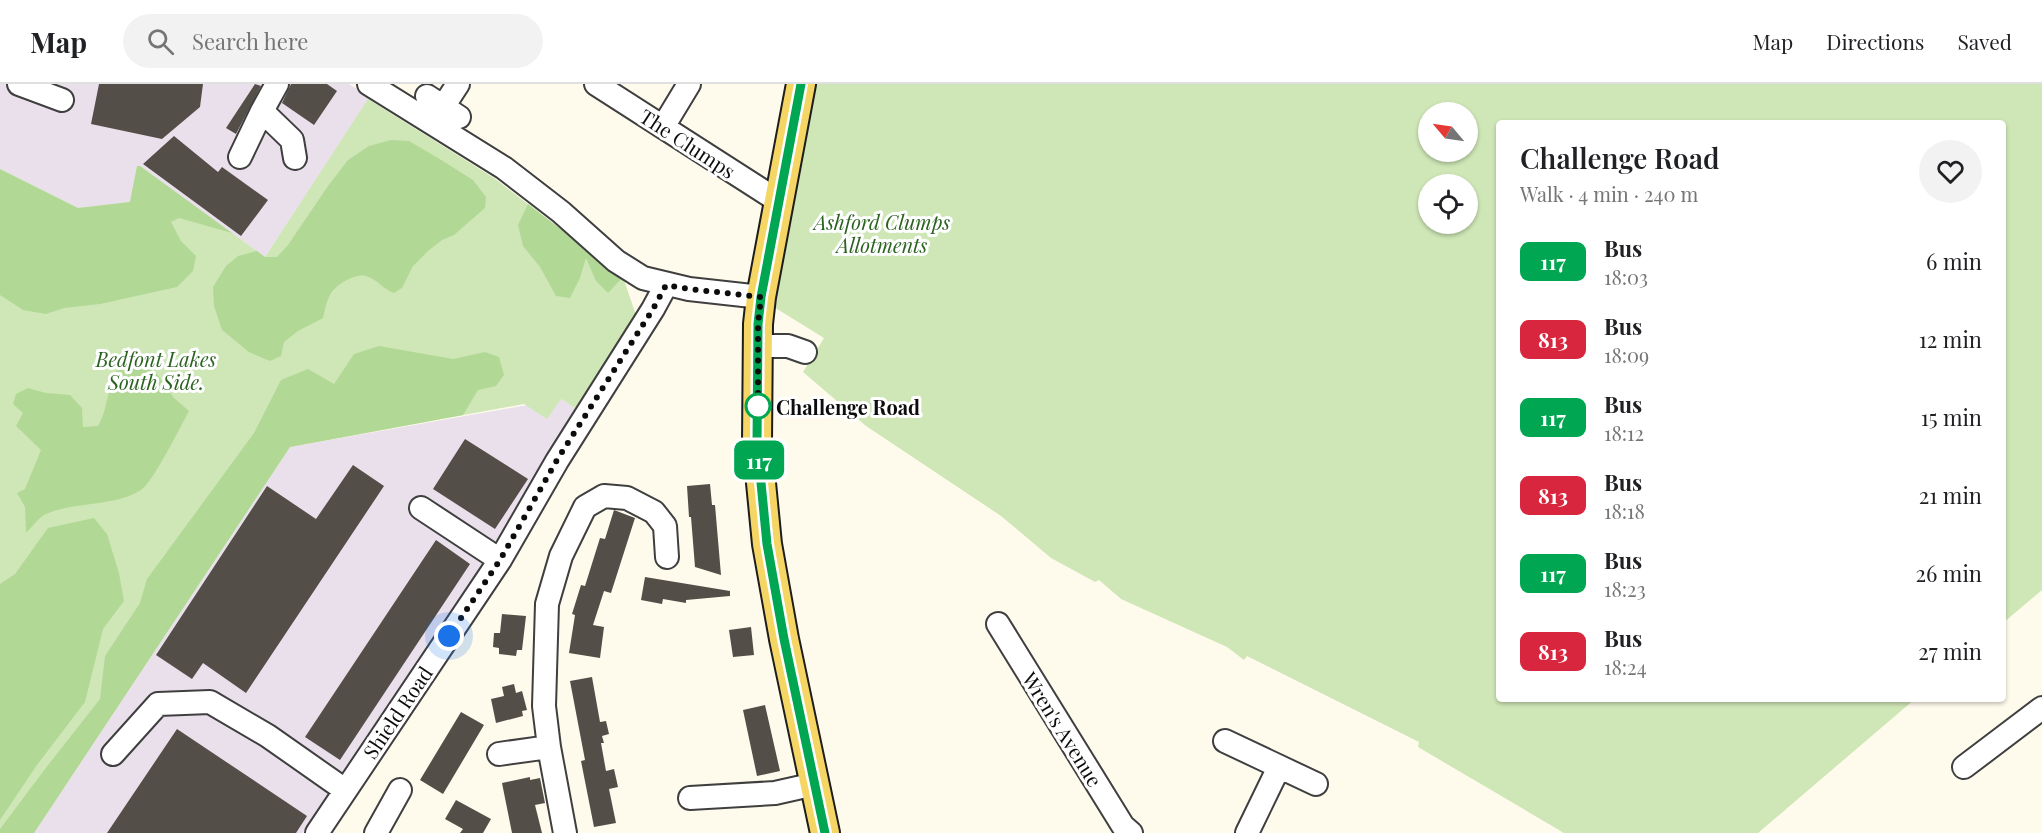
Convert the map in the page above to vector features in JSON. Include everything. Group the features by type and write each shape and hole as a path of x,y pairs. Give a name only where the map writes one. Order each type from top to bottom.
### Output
{"main road":[{"path":"801,84 761,297 757,442 767,544 784,639 825,833"}],"street":[{"path":"19,84 62,100"},
{"path":"240,157 277,84"},
{"path":"369,84 504,168 561,212 616,261 643,278 689,289 761,297"},
{"path":"443,107 458,84"},
{"name":"The Clumps","path":"596,84 780,202"},
{"path":"663,127 689,84"},
{"path":"262,111 292,140 294,158"},
{"name":"Shield Road","path":"317,833 500,560 557,460 649,316 666,285"},
{"path":"758,346 788,346 805,352"},
{"path":"565,833 549,747 544,705 547,604 561,556 585,507 604,496 627,498 654,512 664,526 667,557"},
{"path":"421,508 500,560"},
{"name":"Wren's Avenue","path":"998,624 1124,826 1131,833"},
{"path":"113,754 158,704 210,702 268,736 345,790"},
{"path":"1964,767 2042,708"},
{"path":"1225,741 1316,784"},
{"path":"499,754 549,747"},
{"path":"1247,833 1279,767"},
{"path":"690,798 775,793 815,784"},
{"path":"376,833 400,790"}],"shaded area":[{"path":"0,84 349,84 370,97 265,257 137,166 131,202 78,208 0,169"},
{"path":"561,399 575,408 489,558 303,833 34,833 290,447"}],"green space":[{"name":"Ashford Clumps Allotments","path":"816,84 2042,84 2042,590 2006,620 2006,120 1496,120 1496,702 1911,702 1758,833 1564,833 1418,747 1419,742 1247,656 1244,660 1227,647 1121,599 1099,580 1095,582 1051,558 1001,516 866,426 803,372 824,338 769,304"},
{"name":"Bedfont Lakes South Side.","path":"368,99 494,178 623,277 637,318 575,408 561,399 547,419 524,404 290,447 34,833 0,833 0,169 78,208 130,202 137,166 140,166 265,257"},
{"path":"391,140 409,141 473,180 486,197 485,208 454,235 442,240 428,251 413,266 402,288 394,293 366,276 351,278 333,291 323,318 298,331 284,342 281,356 270,361 249,352 222,330 214,306 213,287 226,266 238,256 257,251 265,257 277,257 348,160 369,146"},
{"path":"137,166 232,233 179,218 171,222 181,241 196,256 193,271 177,287 100,304 64,308 46,314 23,310 0,295 0,169 78,208 130,202"},
{"path":"528,204 623,277 608,293 596,281 586,258 580,278 570,298 556,296 540,267 523,246 518,225"},
{"path":"379,346 453,359 485,352 499,357 504,375 496,386 478,390 463,415 290,447 34,833 0,833 0,829 100,699 105,656 140,603 147,579 254,433 281,380 308,369 334,384 354,354"},
{"path":"140,365 154,370 174,398 189,411 152,477 141,490 131,495 107,502 69,507 46,514 26,533 25,507 17,493 25,489 41,450 16,426 23,413 13,404 16,394 28,388 46,393 70,395 82,408 83,427 98,426 116,371"},
{"path":"94,518 107,534 119,573 124,601 103,629 85,702 37,765 0,820 0,584 15,574 48,528"}],"building":[{"path":"99,84 203,84 200,107 162,139 91,124"},
{"path":"255,84 261,86 236,134 226,128"},
{"path":"291,84 327,84 337,91 314,125 282,103"},
{"path":"174,136 218,172 222,167 268,200 241,236 143,164"},
{"path":"465,439 528,479 495,529 433,489"},
{"path":"353,465 384,486 246,693 203,663 192,679 156,655 267,486 316,519"},
{"path":"710,484 712,505 715,505 721,575 695,567 687,486"},
{"path":"614,510 635,518 611,593 604,591 593,625 604,627 600,658 569,653 575,615 572,614 581,585 585,586 600,538 605,539"},
{"path":"436,540 470,564 340,760 305,737"},
{"path":"645,577 730,591 730,596 686,600 686,603 663,599 662,604 641,600"},
{"path":"502,614 526,616 522,650 517,650 516,656 499,654 499,648 493,647 494,633 500,633"},
{"path":"751,627 754,655 733,657 729,630"},
{"path":"592,677 600,722 606,721 609,734 602,736 604,743 601,743 606,771 614,769 618,787 609,789 616,823 594,827 581,761 585,760 570,681"},
{"path":"514,684 516,693 522,691 527,710 522,711 523,716 496,723 491,699 504,696 502,687"},
{"path":"765,705 780,771 757,776 743,710"},
{"path":"461,712 484,725 443,794 420,780"},
{"path":"177,729 307,816 296,833 107,833"},
{"path":"530,777 530,780 540,778 545,803 535,805 542,833 512,833 502,783"},
{"path":"456,800 491,819 483,833 460,833 463,829 445,819"}],"bus line":[{"name":"117","path":"801,84 761,297 758,324 757,442 767,544 774,586 825,833"}],"place":[{"name":"Challenge Road","path":"758,406"}],"route":[{"path":"449,636 500,560 557,460 666,285 761,297 758,324 758,411 758,406"}]}
